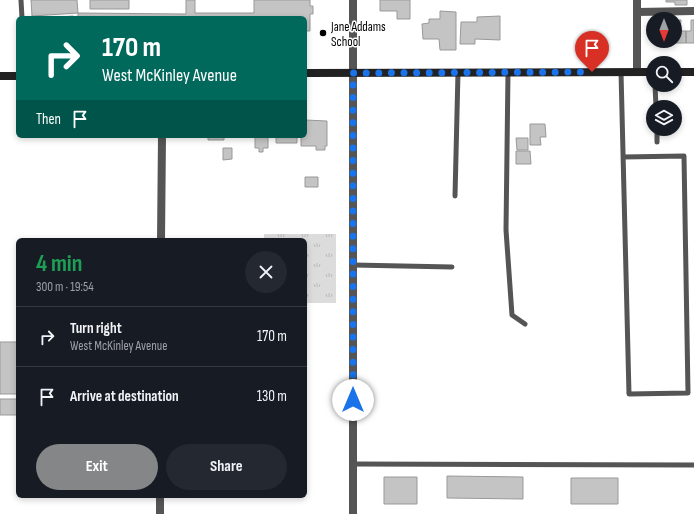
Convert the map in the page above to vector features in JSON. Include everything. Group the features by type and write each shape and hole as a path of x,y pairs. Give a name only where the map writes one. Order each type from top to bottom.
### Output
{"main road":[{"path":"307,73 646,72"},
{"path":"682,72 694,72"},
{"path":"0,76 16,76"}],"street":[{"path":"353,0 353,514"},
{"path":"637,0 637,72"},
{"path":"637,12 694,11"},
{"path":"161,238 162,138"},
{"path":"160,498 160,514"}],"lane":[{"path":"21,0 22,16"},
{"path":"455,196 458,72"},
{"path":"508,72 506,230 512,315 525,324"},
{"path":"621,72 623,157 629,394 688,393 684,156 623,157"},
{"path":"657,136 657,142"},
{"path":"353,265 452,267"},
{"path":"353,464 694,465"}],"green space":[{"path":"264,234 336,234 336,303 307,303 307,238 264,238"}],"building":[{"path":"31,0 77,0 78,13 32,16"},
{"path":"90,0 129,0 129,9 90,9"},
{"path":"186,0 195,0 195,13 254,13 254,0 310,0 310,6 313,6 313,14 310,14 310,31 307,31 307,16 78,16 78,13 186,14"},
{"path":"380,0 410,0 410,19 397,19 397,11 380,11"},
{"path":"666,0 687,0 687,5 675,5 675,2 666,2"},
{"path":"440,11 456,12 456,50 440,50 439,39 423,39 422,24 429,23 429,19 440,19"},
{"path":"500,16 500,40 475,39 475,44 460,44 461,22 477,22 477,17"},
{"path":"691,20 694,20 694,43 686,43 686,31 691,31"},
{"path":"682,31 686,31 686,43 682,43"},
{"path":"307,120 327,121 327,146 325,146 325,150 316,150 316,146 301,146 301,138 307,138"},
{"path":"530,124 545,124 546,137 540,137 541,145 530,145"},
{"path":"208,138 224,138 224,140 208,140"},
{"path":"255,138 268,138 268,148 263,148 263,152 259,152 259,148 255,148"},
{"path":"276,138 297,138 297,143 276,143"},
{"path":"516,138 528,138 528,150 517,150"},
{"path":"223,148 232,148 232,159 223,160"},
{"path":"516,151 530,151 531,164 516,164"},
{"path":"305,177 318,177 318,187 305,187"},
{"path":"0,342 16,342 16,394 0,394"},
{"path":"0,399 16,399 16,415 0,415"},
{"path":"447,476 523,477 523,499 447,498"},
{"path":"384,477 417,477 417,504 384,504"},
{"path":"571,478 618,478 618,504 571,504"}],"place":[{"name":"Jane Addams School","path":"323,33"}],"route":[{"path":"353,400 353,73 592,72"}]}
